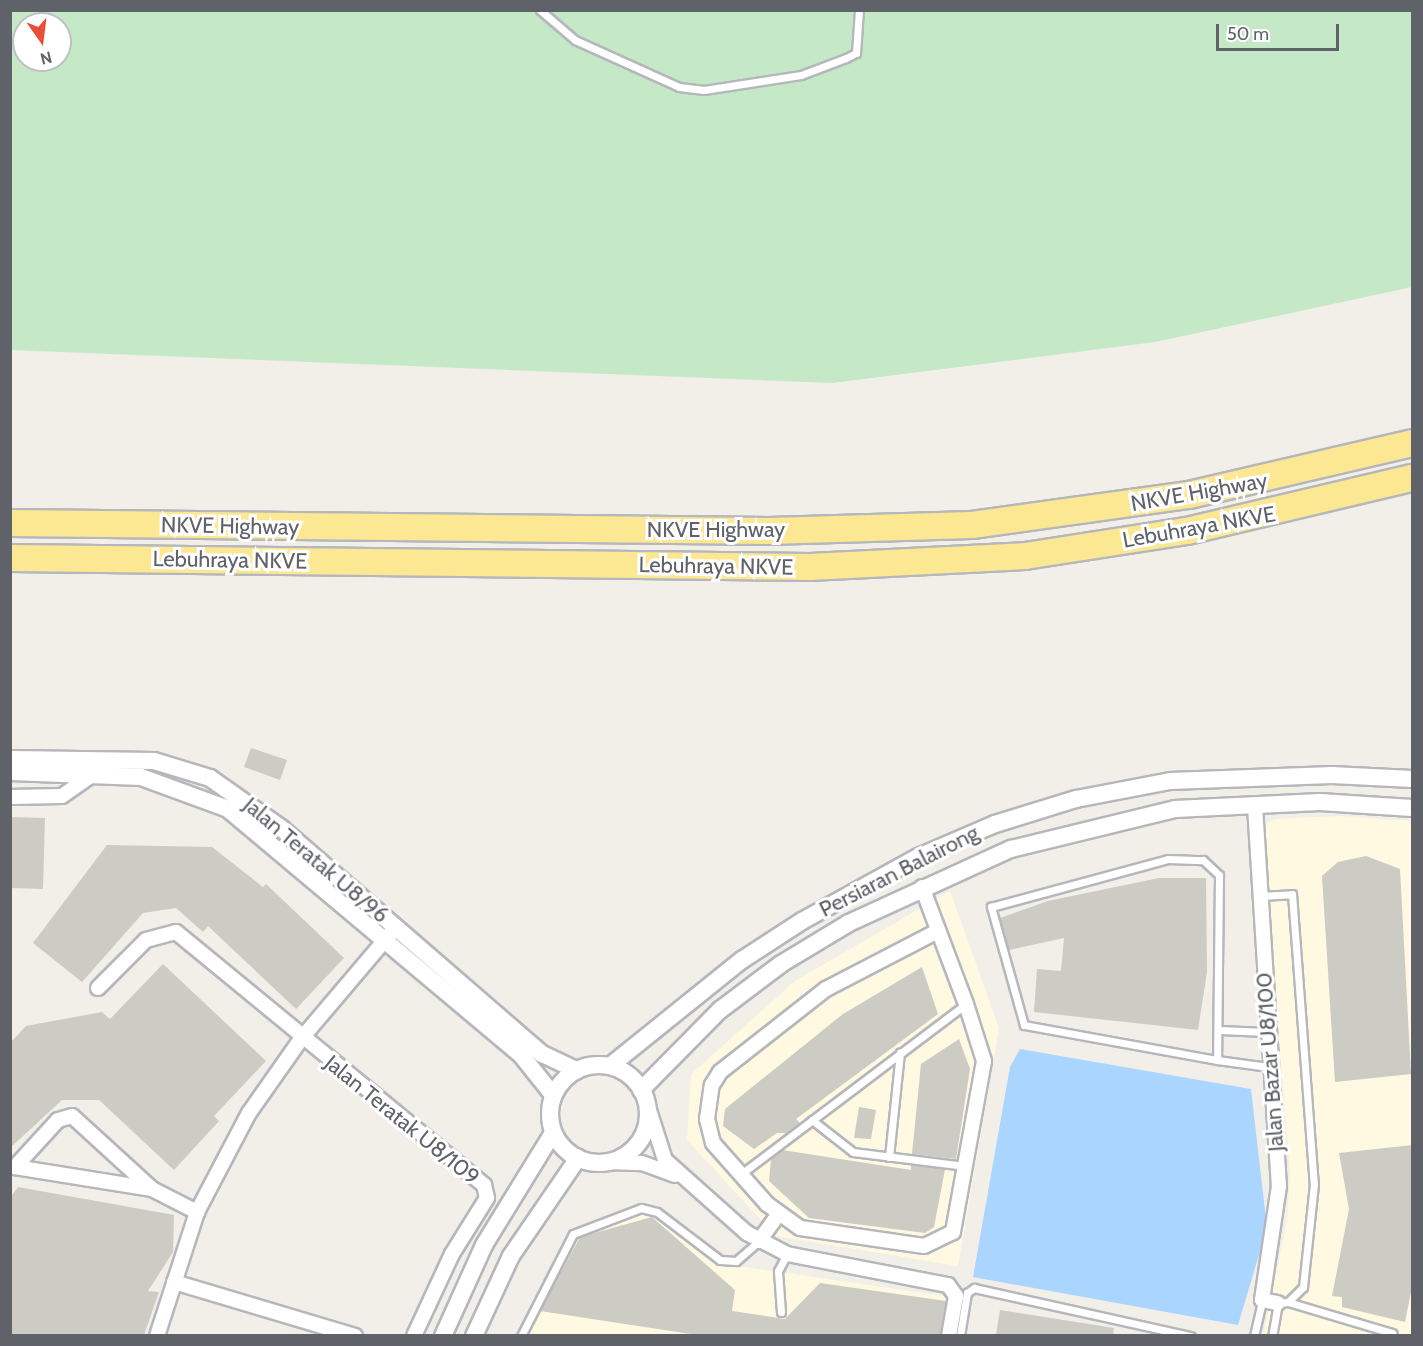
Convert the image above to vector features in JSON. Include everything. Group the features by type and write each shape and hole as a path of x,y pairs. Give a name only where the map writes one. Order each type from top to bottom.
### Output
{"highway":[{"name":"NKVE Highway","path":"10,523 758,531 972,525 1189,495 1413,443"},
{"name":"Lebuhraya NKVE","path":"10,558 810,567 1025,556 1220,525 1413,478"}],"street":[{"name":"Jalan Teratak U8/96","path":"10,759 154,761 210,778 281,828 522,1056 553,1095"},
{"name":"Jalan Teratak U8/96","path":"10,772 95,773 164,782 228,809 391,933 542,1054 576,1070"},
{"path":"10,797 62,796 95,773"},
{"name":"Persiaran Balairong","path":"610,1066 742,960 802,921 918,857 995,824 1076,800 1170,781 1332,775 1413,779"},
{"name":"Persiaran Balairong","path":"644,1097 720,1011 781,964 922,887 1061,833 1142,813 1362,802 1413,808"},
{"name":"Jalan Bazar U8/100","path":"1254,806 1269,1067 1279,1186 1262,1300"},
{"path":"922,887 966,1004 984,1061 953,1232 935,1243 914,1246 815,1232 778,1215 708,1133 708,1099 720,1072 826,989 938,931"},
{"name":"Jalan Teratak U8/109","path":"98,988 146,940 176,932 301,1039 484,1185 487,1198 452,1254 414,1335"},
{"path":"157,1335 197,1212 249,1113 301,1039 391,933"},
{"path":"443,1335 484,1245 553,1133 553,1095 576,1070 610,1066 644,1097 665,1160 682,1179 759,1241 787,1254 948,1285 956,1296 949,1335"},
{"path":"608,1162 639,1141 644,1097"},
{"path":"13,1170 58,1120 72,1116 152,1190 197,1212"},
{"path":"553,1133 578,1158 660,1167 682,1179"},
{"path":"474,1335 511,1256 578,1158"},
{"path":"13,1170 152,1190"},
{"path":"759,1241 778,1215"},
{"path":"174,1282 355,1335"},
{"path":"1262,1300 1283,1303"}],"lane":[{"path":"540,10 575,40 679,87 704,90 801,75 856,53 860,39 859,10"},
{"path":"1217,1060 1220,883 1210,863 1168,859 991,906 1024,1025 1217,1060 1269,1067"},
{"path":"1259,896 1292,894 1314,1210 1303,1287 1283,1303 1272,1335"},
{"path":"741,1174 966,1004"},
{"path":"1219,1029 1267,1032"},
{"path":"889,1156 900,1053"},
{"path":"812,1120 845,1149 965,1166"},
{"path":"520,1335 573,1234 641,1208 657,1212 720,1260 736,1261 759,1241"},
{"path":"781,1312 778,1271 787,1254"},
{"path":"960,1335 967,1293 974,1288 1191,1335"},
{"path":"1254,1335 1262,1300"},
{"path":"1283,1303 1392,1333"}],"shaded area":[{"path":"1339,816 1412,821 1412,1335 1263,1335 1287,1220 1290,1175 1262,827 1274,819"},
{"path":"950,891 999,1028 958,1266 776,1236 687,1140 691,1074 795,981"},
{"path":"641,1211 655,1215 718,1263 951,1297 945,1335 517,1336 562,1243"}],"green space":[{"path":"11,11 1412,11 1412,287 1155,342 832,383 11,350"}],"water":[{"path":"1020,1049 1251,1089 1267,1228 1238,1325 973,1277 1010,1067"}],"building":[{"path":"251,748 287,760 280,780 244,767"},
{"path":"10,817 45,818 43,889 10,888"},
{"path":"107,845 212,847 263,887 266,884 344,958 296,1009 208,926 203,932 176,908 143,913 82,982 33,943"},
{"path":"1366,856 1400,869 1411,1074 1335,1082 1322,876 1338,862"},
{"path":"1159,878 1206,878 1207,972 1198,1030 1034,1012 1037,969 1061,971 1064,938 1009,950 1000,918 1048,901"},
{"path":"163,964 266,1061 214,1116 219,1121 174,1170 99,1100 62,1100 10,1148 10,1043 26,1026 102,1012 110,1019"},
{"path":"922,967 938,1014 796,1119 800,1123 786,1133 777,1133 754,1149 723,1126 725,1109 843,1014"},
{"path":"959,1039 970,1069 956,1159 912,1154 921,1064"},
{"path":"859,1107 876,1110 871,1139 854,1138"},
{"path":"1413,1145 1413,1282 1405,1322 1342,1307 1342,1297 1332,1296 1349,1209 1339,1153"},
{"path":"782,1150 911,1170 911,1165 945,1169 934,1227 925,1233 809,1218 769,1181 771,1159"},
{"path":"18,1187 174,1215 173,1252 148,1291 159,1292 144,1335 10,1335 10,1198"},
{"path":"652,1217 735,1290 732,1311 785,1319 820,1283 946,1301 940,1335 697,1335 540,1311 580,1237"},
{"path":"1000,1310 1114,1328 1113,1335 996,1335"}]}
